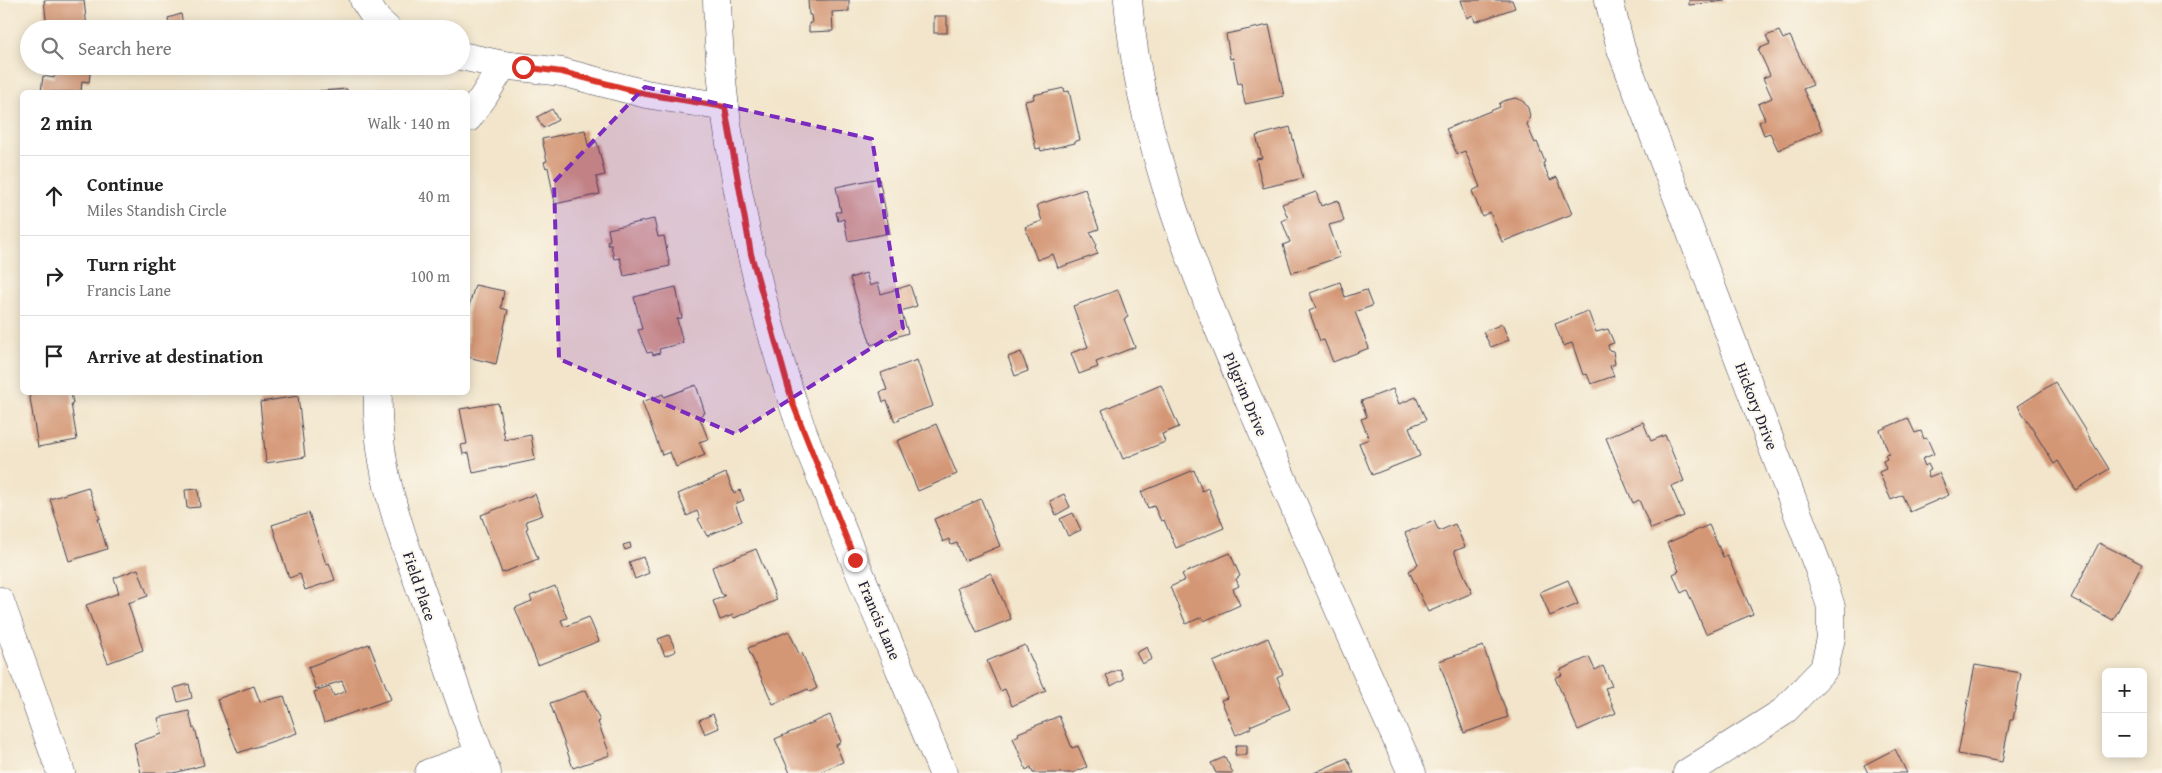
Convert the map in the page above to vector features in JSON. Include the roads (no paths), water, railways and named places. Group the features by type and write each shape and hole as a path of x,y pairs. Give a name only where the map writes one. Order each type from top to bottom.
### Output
{"street":[{"path":"364,0 377,20"},
{"name":"Francis Lane","path":"717,0 725,107 751,254 793,404 851,552 943,773"},
{"name":"Pilgrim Drive","path":"1128,0 1131,32 1150,130 1167,195 1198,281 1333,596 1412,773"},
{"name":"Hickory Drive","path":"1609,0 1621,49 1813,553 1831,607 1832,638 1824,668 1783,712 1695,769"},
{"path":"470,58 503,65 562,72 646,94 725,107"},
{"path":"470,115 503,65"},
{"name":"Field Place","path":"378,395 377,416 381,456 391,504 483,764"},
{"path":"0,601 61,773"},
{"path":"429,773 483,764"}]}
